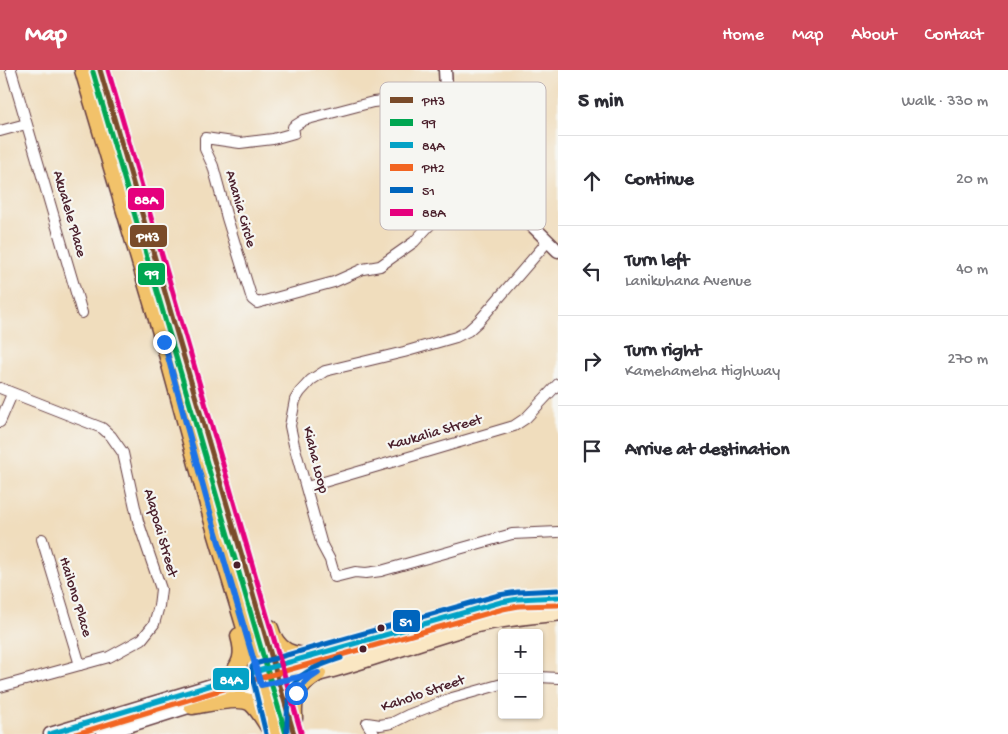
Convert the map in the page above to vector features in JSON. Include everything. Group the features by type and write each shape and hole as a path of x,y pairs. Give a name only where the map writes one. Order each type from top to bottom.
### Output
{"main road":[{"path":"83,70 164,342 212,519 242,654 239,666 228,680"},
{"path":"100,70 219,478 268,676 274,734"},
{"path":"219,478 254,571 277,644 291,653 300,656 316,656"},
{"path":"212,519 268,676 294,734"},
{"path":"268,676 316,656 501,602 518,599 558,597"},
{"path":"268,676 318,673 476,625 515,617 558,613"},
{"path":"294,734 296,693 306,681 318,673"},
{"path":"192,706 235,700 247,701 256,708 274,734"}],"street":[{"name":"Akualele Place","path":"12,70 82,313"},
{"name":"Anania Circle","path":"380,101 304,120 293,127 294,133 273,139 240,144 205,138 205,149 213,166 249,292 252,299 257,303 334,282 363,270 380,266 414,242 425,230"},
{"path":"0,131 26,124"},
{"path":"536,230 558,251"},
{"name":"Kiaha Loop","path":"548,242 479,322 468,331 456,337 404,352 325,371 311,380 295,400 290,426 322,545 330,560 335,577 355,572 381,571 512,534 558,532"},
{"name":"Kaukalia Street","path":"306,487 514,426 526,418 558,384"},
{"name":"Alapoai Street","path":"0,388 102,428 116,442 123,453 138,521 161,589 154,624 142,639 109,657 0,687"},
{"path":"0,422 12,394"},
{"name":"Hailono Place","path":"42,538 80,664"},
{"path":"50,734 228,680 268,676"},
{"path":"103,734 192,706 268,676"},
{"path":"543,677 558,678"},
{"name":"Kaholo Street","path":"374,734 367,723 380,725 392,722 452,698 498,685"}],"transit line":[{"name":"PH3","path":"100,70 294,734"},
{"name":"88A","path":"108,70 301,732"},
{"name":"99","path":"93,72 286,734"},
{"name":"51","path":"266,734 251,672 255,664 499,595 558,590"},
{"name":"84A","path":"50,734 258,671 501,602 518,599 558,597"},
{"name":"PH2","path":"76,734 260,678 503,609 519,606 558,605"},
{"name":"51","path":"287,734 288,702 295,683 302,675 312,669 341,658"}],"route":[{"path":"164,342 212,519 261,685 318,673 306,681 296,693"}]}
